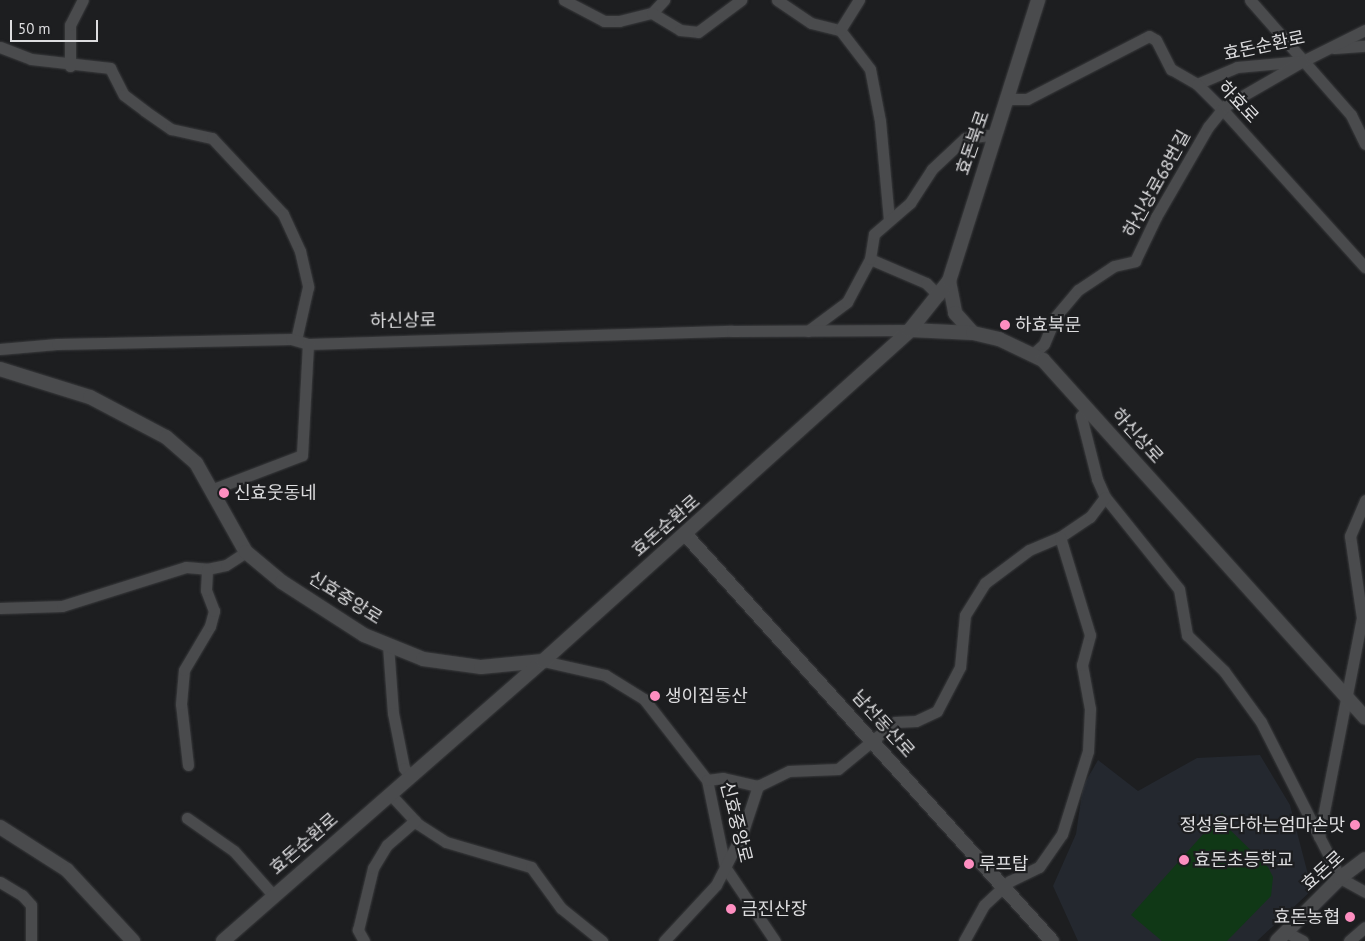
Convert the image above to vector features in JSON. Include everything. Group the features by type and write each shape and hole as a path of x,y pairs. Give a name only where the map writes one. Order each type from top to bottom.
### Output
{"street":[{"path":"70,66 70,25 83,0"},
{"path":"564,0 604,20 635,19 652,13 664,0"},
{"path":"652,13 680,30 698,32 741,0"},
{"path":"777,0 811,23 840,30 870,69 880,121 890,220"},
{"path":"840,30 859,0"},
{"name":"효돈북로","path":"939,296 949,281 1038,0"},
{"path":"1250,0 1351,115 1365,144"},
{"name":"효돈순환로","path":"1197,84 1238,68 1303,61 1365,30"},
{"name":"하효로","path":"1008,98 1027,99 1149,36 1156,40 1171,68 1197,84 1222,109 1365,267"},
{"path":"1327,49 1365,46"},
{"path":"0,47 31,60 70,66 110,68 124,96 145,111 171,128 212,138 283,214 300,251 308,287 296,340"},
{"name":"하신상로68번길","path":"1034,353 1044,344 1056,316 1078,290 1114,266 1135,261 1161,209 1222,109 1303,61"},
{"path":"807,332 847,302 870,258 874,234 910,203 932,168 965,138 996,134"},
{"path":"870,258 926,284 939,296"},
{"path":"949,281 955,313 973,333"},
{"name":"효돈순환로","path":"223,941 685,534 910,330 939,296"},
{"name":"하신상로","path":"0,349 57,344 296,340 308,344 910,330 973,333 999,339 1034,353 1088,409 1365,717"},
{"path":"211,490 302,455 308,344"},
{"name":"신효중앙로","path":"0,369 90,398 166,437 196,464 246,552 282,582 364,635 423,659 481,667 543,661 574,666 625,685 644,699 707,780 725,867 775,941"},
{"path":"1088,409 1081,416 1097,479 1105,497 1179,590 1187,635 1224,671 1261,722 1340,878 1365,892"},
{"path":"707,780 723,778 758,786 789,771 838,769 872,739 895,722 916,721 937,711 960,667 965,615 986,583 1029,550 1060,537 1090,517 1105,497"},
{"path":"1319,837 1362,618 1350,536 1365,500"},
{"name":"남선동산로","path":"685,534 872,739 1052,941"},
{"path":"964,941 984,905 1004,887 1039,867 1062,834 1088,751 1090,710 1082,665 1090,635 1060,537"},
{"path":"0,608 62,606 186,567 207,569 226,565 246,552"},
{"path":"188,765 181,704 184,670 210,626 214,610 206,590 207,569"},
{"path":"388,645 393,713 404,768 410,776"},
{"path":"664,941 697,908 725,867 742,834 758,786"},
{"path":"390,794 415,822 446,842 531,867 561,908 602,941"},
{"path":"187,818 234,851 274,896"},
{"path":"364,941 358,930 373,868 387,845 415,822"},
{"path":"0,827 66,870 133,941"},
{"name":"효돈로","path":"1281,936 1340,878 1365,859"},
{"path":"0,882 22,895 32,905 30,941"},
{"path":"1349,941 1365,927"},
{"name":"효돈로","path":"1281,936 1303,941"}],"shaded area":[{"name":"효돈초등학교","path":"1260,755 1290,805 1312,890 1257,941 1078,941 1053,886 1076,834 1083,786 1098,760 1138,791 1197,758"}],"green space":[{"path":"1222,813 1229,821 1225,825 1268,867 1273,877 1271,896 1227,941 1162,941 1131,915"}],"place":[{"name":"하효북문","path":"1005,325"},
{"name":"신효웃동네","path":"224,493"},
{"name":"생이집동산","path":"655,696"},
{"name":"정성을다하는엄마손맛","path":"1355,825"},
{"name":"효돈초등학교","path":"1184,860"},
{"name":"루프탑","path":"969,864"},
{"name":"금진산장","path":"731,909"},
{"name":"효돈농협","path":"1350,917"}]}
